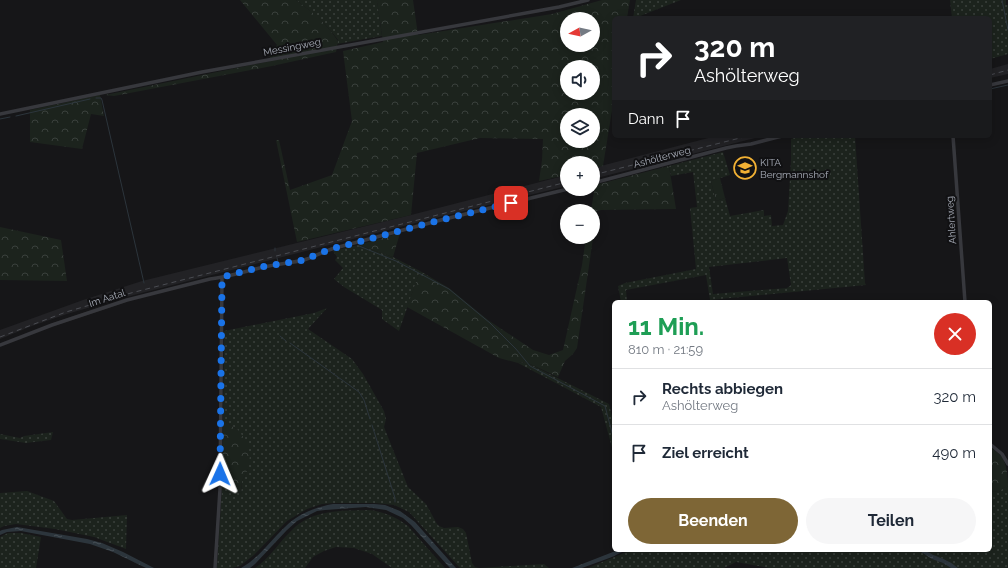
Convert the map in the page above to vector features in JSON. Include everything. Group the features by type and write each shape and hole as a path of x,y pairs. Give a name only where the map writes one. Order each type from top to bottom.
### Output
{"street":[{"name":"Messingweg","path":"0,114 202,72 559,7 588,0"},
{"path":"992,85 1008,81"},
{"name":"Ashölterweg","path":"600,181 726,148 774,138"},
{"name":"Ahlertweg","path":"953,138 965,300"},
{"path":"215,568 220,489 222,278 266,266 304,260 328,250 441,220 560,191"},
{"name":"Im Aatal","path":"0,345 127,300 210,279 222,278"},
{"path":"992,446 1002,454 1008,464"}],"shaded area":[{"path":"1008,64 1008,74 992,78 992,68"},
{"path":"708,138 755,138 600,177 600,166"},
{"path":"560,177 560,188 122,298 67,314 0,339 0,330 83,300 142,281"}],"green space":[{"path":"240,0 296,0 317,16 330,30 338,41 336,52 272,66 114,96 105,95 271,61 269,55 277,45"},
{"path":"296,0 377,0 382,36 337,44 338,40 329,28"},
{"path":"377,0 413,0 418,35 552,14 602,0 630,0 627,16 612,16 612,110 603,166 600,167 600,156 560,156 560,176 539,181 543,139 480,138 417,153 411,215 297,242 276,140 279,140 290,190 332,175 352,121 343,51 383,42"},
{"path":"636,0 681,0 640,16 633,16"},
{"path":"950,0 1006,0 1006,5 1008,5 1008,54 992,58 992,16 952,16"},
{"path":"100,95 104,116 91,114 82,149 30,142 30,110"},
{"path":"855,138 866,285 710,300 706,275 626,290 627,300 621,300 618,286 625,283 696,269 690,208 697,207 693,172 671,176 669,166 723,152 730,175 711,181 716,201 725,198 730,216 764,210 764,216 771,215 772,226 783,225 788,211 791,139","holes":["787,258 791,285 787,288 713,294 709,267"]},
{"path":"669,166 676,209 600,210 600,204 592,204 593,196 600,196 600,184"},
{"path":"720,178 725,198 716,201 711,181"},
{"path":"0,227 61,240 67,281 0,280"},
{"path":"400,233 393,257 358,245"},
{"path":"585,244 592,244 577,348 565,361 558,377 526,362 518,363 499,358 407,307 420,271 449,288 488,320 533,350 549,355 563,350 582,265"},
{"path":"358,245 393,257 420,271 399,331 382,319 382,310 344,287 334,279 343,268 335,260 337,257 333,251"},
{"path":"327,308 308,329 352,359 363,374 384,411 386,419 384,427 408,487 426,504 439,526 444,528 458,527 463,529 466,533 472,563 475,567 479,568 460,568 409,512 394,505 375,503 336,503 322,504 307,509 287,521 254,555 240,566 232,568 217,568 222,488 241,493 242,481 248,469 238,430 223,420 224,331 314,313"},
{"path":"526,362 609,404 612,417 612,448 601,407 518,363"},
{"path":"223,420 238,430 247,442 250,455 248,469 242,481 241,493 222,488"},
{"path":"53,432 51,440 26,443 0,439 0,434 20,438 24,436"},
{"path":"992,448 1002,457 1006,468 1008,486 999,492 992,491"},
{"path":"1008,486 1008,568 958,568 946,560 928,552 992,552 992,491 999,492"},
{"path":"27,491 54,501 67,519 72,520 127,515 126,549 94,537 55,529 16,524 0,528 0,493"},
{"path":"368,510 389,515 408,526 445,568 392,568 372,554 354,548 336,547 313,557 305,568 255,568 265,560 292,530 309,518 328,512"},
{"path":"8,533 21,533 41,537 36,568 0,568 0,537"},
{"path":"626,552 921,552 951,568 769,568 736,562 724,568 588,568"},
{"path":"544,564 549,568 479,568"}],"water":[{"path":"333,504 385,505 400,511 415,522 456,568 450,568 403,518 386,510 366,507 317,511 297,521 250,568 241,568 254,559 286,526 296,518 314,509"},
{"path":"17,527 102,543 154,568 146,568 113,552 90,544 21,531 7,532 0,535 0,531 2,530"},
{"path":"613,552 622,552 582,568 572,568"},
{"path":"921,552 928,552 958,568 951,568"}],"waterway":[{"path":"1002,0 1008,30"},
{"path":"992,89 1008,85"},
{"path":"96,98 101,98 102,100 144,283"},
{"path":"16,116 90,99"},
{"path":"0,119 10,117"},
{"path":"359,246 396,261 449,289 490,323 516,349 530,366 605,406 612,432"},
{"path":"277,258 278,262"},
{"path":"280,336 286,341"},
{"path":"290,343 359,392 364,400 370,419"},
{"path":"372,425 395,502"}],"railway":[{"path":"992,74 1008,70"},
{"path":"600,173 740,138"},
{"path":"0,337 66,312 131,293 560,184"}],"place":[{"name":"KITA Bergmannshof","path":"745,168"}],"route":[{"path":"220,474 222,278 266,266 304,260 335,248 511,203"}]}
